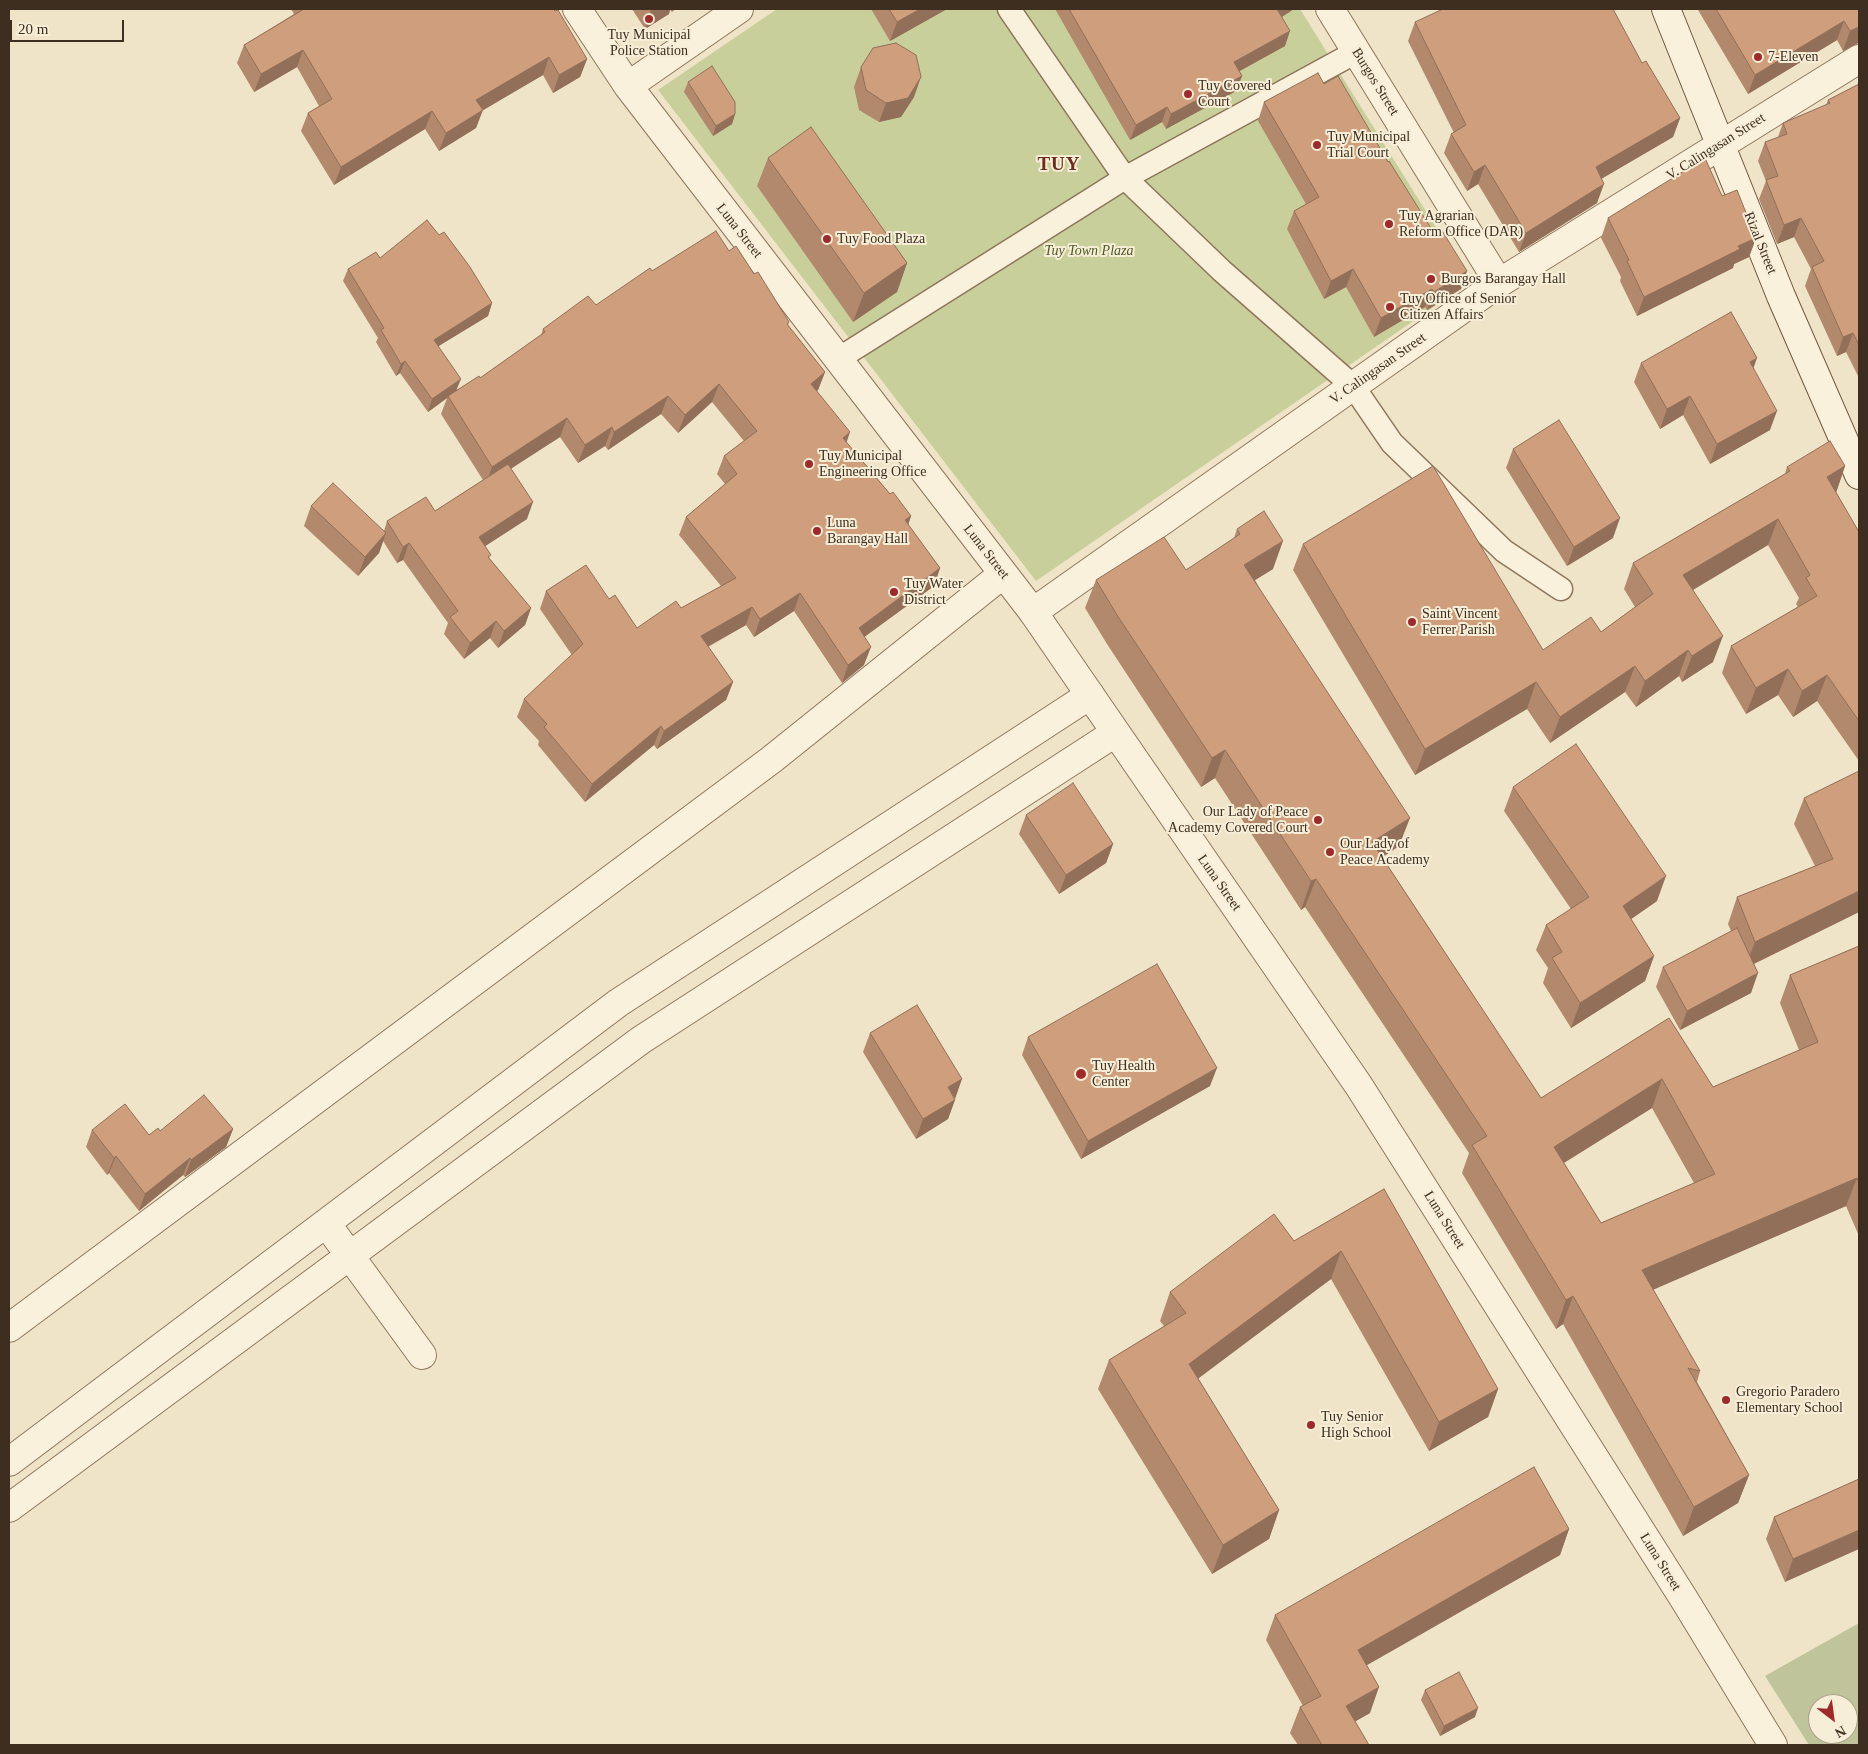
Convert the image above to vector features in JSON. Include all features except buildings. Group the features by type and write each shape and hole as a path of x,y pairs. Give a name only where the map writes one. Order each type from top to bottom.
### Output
{"street":[{"name":"Luna Street","path":"577,9 628,86 1033,612 1359,1086 1684,1599 1773,1745"},
{"path":"628,86 739,9"},
{"name":"Burgos Street","path":"1330,9 1499,283"},
{"name":"Rizal Street","path":"1666,9 1781,296 1859,475"},
{"name":"V. Calingasan Street","path":"1033,612 1499,283 1859,59"},
{"path":"9,1328 771,760 1003,574"},
{"path":"9,1462 618,1003 1090,695"},
{"path":"9,1508 641,1040 1115,733"},
{"path":"326,1224 422,1355"}],"lane":[{"path":"1009,9 1125,178 1222,271 1353,386 1392,443 1504,551 1561,589"},
{"path":"838,359 1125,178 1356,52"}],"green space":[{"name":"Tuy Town Plaza","path":"777,9 1300,9 1470,282 1036,581 658,90"},
{"path":"1859,1623 1859,1745 1808,1744 1858,1744 1858,1694 1808,1694 1808,1743 1765,1676"}],"place":[{"name":"Tuy Municipal Police Station","path":"649,19"},
{"name":"7-Eleven","path":"1758,57"},
{"name":"Tuy Covered Court","path":"1188,94"},
{"name":"Tuy Municipal Trial Court","path":"1317,145"},
{"name":"Tuy Agrarian Reform Office (DAR)","path":"1389,224"},
{"name":"Tuy Food Plaza","path":"827,239"},
{"name":"Burgos Barangay Hall","path":"1431,279"},
{"name":"Tuy Office of Senior Citizen Affairs","path":"1390,307"},
{"name":"Tuy Municipal Engineering Office","path":"809,464"},
{"name":"Luna Barangay Hall","path":"817,531"},
{"name":"Tuy Water District","path":"894,592"},
{"name":"Saint Vincent Ferrer Parish","path":"1412,622"},
{"name":"Our Lady of Peace Academy Covered Court","path":"1318,820"},
{"name":"Our Lady of Peace Academy","path":"1330,852"},
{"name":"Tuy Health Center","path":"1081,1074"},
{"name":"Gregorio Paradero Elementary School","path":"1726,1400"},
{"name":"Tuy Senior High School","path":"1311,1425"}],"district":[{"name":"TUY","path":"1059,165"}]}
